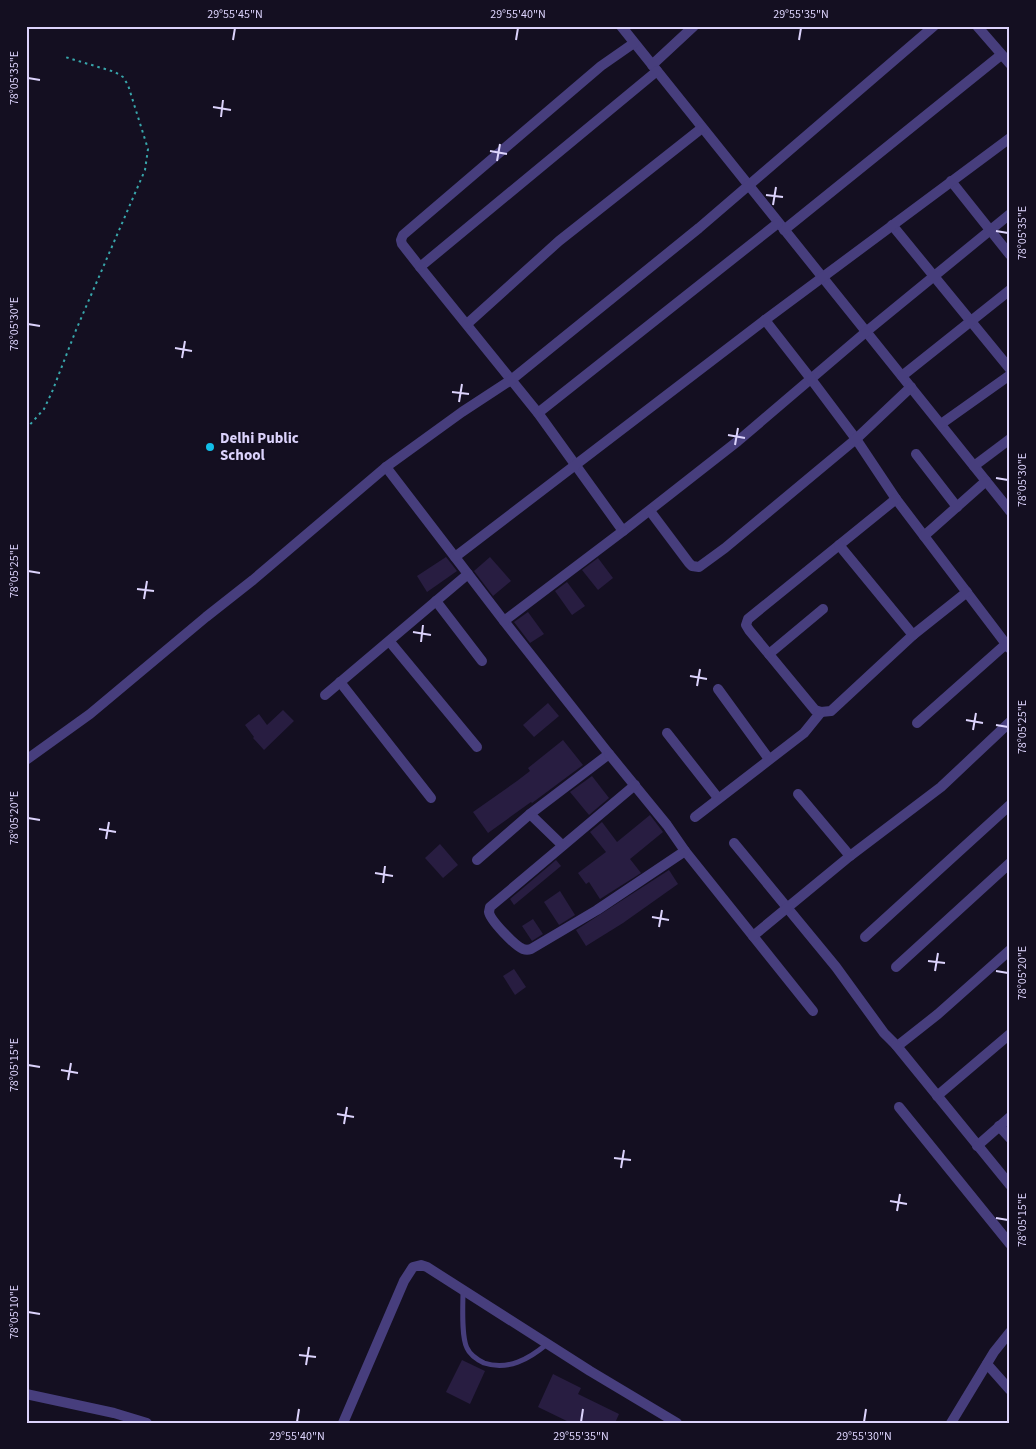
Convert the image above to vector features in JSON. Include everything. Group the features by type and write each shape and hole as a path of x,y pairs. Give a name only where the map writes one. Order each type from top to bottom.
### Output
{"street":[{"path":"621,26 1010,511"},
{"path":"420,267 654,68 694,26"},
{"path":"26,760 90,714 253,580 386,467 462,412 511,380 691,234 934,26"},
{"path":"977,26 1010,64"},
{"path":"623,531 538,414 420,267 401,240 403,235 601,66 634,43"},
{"path":"538,414 1001,55"},
{"path":"467,324 559,241 702,128"},
{"path":"455,557 765,320 1010,138"},
{"path":"951,182 1010,255"},
{"path":"504,622 650,511 738,441 866,331 1010,214"},
{"path":"892,226 1010,369"},
{"path":"902,376 1010,290"},
{"path":"765,320 856,439 896,499 1009,645 917,723"},
{"path":"941,424 1010,375"},
{"path":"650,511 689,563 692,566 699,567 726,548 856,439 911,387"},
{"path":"974,466 1010,439"},
{"path":"916,454 957,507"},
{"path":"386,467 504,622 668,825 685,851 813,1011"},
{"path":"924,536 986,481"},
{"path":"896,499 747,622 749,630 815,710 821,712 831,711 913,635 967,592"},
{"path":"839,545 913,635"},
{"path":"325,695 390,642 468,574"},
{"path":"436,601 482,661"},
{"path":"769,654 823,609"},
{"path":"390,642 477,747"},
{"path":"340,682 431,798"},
{"path":"718,689 770,759"},
{"path":"695,816 804,733 821,712"},
{"path":"753,936 850,856 941,788 1010,722"},
{"path":"667,733 718,798"},
{"path":"478,860 530,814 610,754"},
{"path":"635,785 490,907 489,912 492,920 522,949 531,949 597,910 685,851"},
{"path":"798,794 850,856"},
{"path":"865,937 1010,805"},
{"path":"530,814 562,845"},
{"path":"734,843 839,971 884,1034 896,1045 1010,1185"},
{"path":"896,966 1010,863"},
{"path":"896,1045 900,1044 938,1014 1010,950"},
{"path":"938,1096 1010,1034"},
{"path":"899,1108 1010,1244"},
{"path":"977,1146 1010,1117"},
{"path":"999,1126 1010,1138"},
{"path":"343,1423 404,1282 413,1267 421,1265 678,1423"},
{"path":"951,1423 987,1364 1010,1332"},
{"path":"987,1364 1010,1390"},
{"path":"26,1394 114,1413 147,1423"}],"lane":[{"path":"463,1291 463,1322 467,1348 480,1361 491,1365 506,1366 534,1354 548,1344"}],"path":[{"path":"26,429 44,409 52,392 148,159 148,149 128,84 123,77 115,72 64,57"}],"building":[{"path":"446,557 457,571 427,592 417,576"},
{"path":"490,557 511,581 493,596 474,571"},
{"path":"598,558 613,578 598,590 582,570"},
{"path":"567,582 585,606 572,615 555,591"},
{"path":"528,612 544,634 530,643 514,622"},
{"path":"548,703 559,716 534,737 523,725"},
{"path":"283,710 294,721 264,750 245,725 259,714 267,725"},
{"path":"563,740 583,765 488,833 473,812 530,771 528,768"},
{"path":"592,776 609,798 589,815 570,792"},
{"path":"650,815 663,832 630,859 641,873 600,899 589,882 586,884 578,873 606,852 590,832 602,822 617,842"},
{"path":"440,844 458,865 443,878 425,858"},
{"path":"556,860 561,866 514,905 510,899"},
{"path":"669,870 678,884 623,923 586,946 576,930"},
{"path":"560,891 575,915 559,925 544,902"},
{"path":"533,919 543,934 532,941 522,926"},
{"path":"514,969 526,987 515,995 503,976"},
{"path":"462,1360 485,1371 470,1404 446,1392"},
{"path":"553,1374 581,1388 578,1394 619,1414 615,1423 571,1423 538,1407"}],"place":[{"name":"Delhi Public School","path":"210,447"}]}
